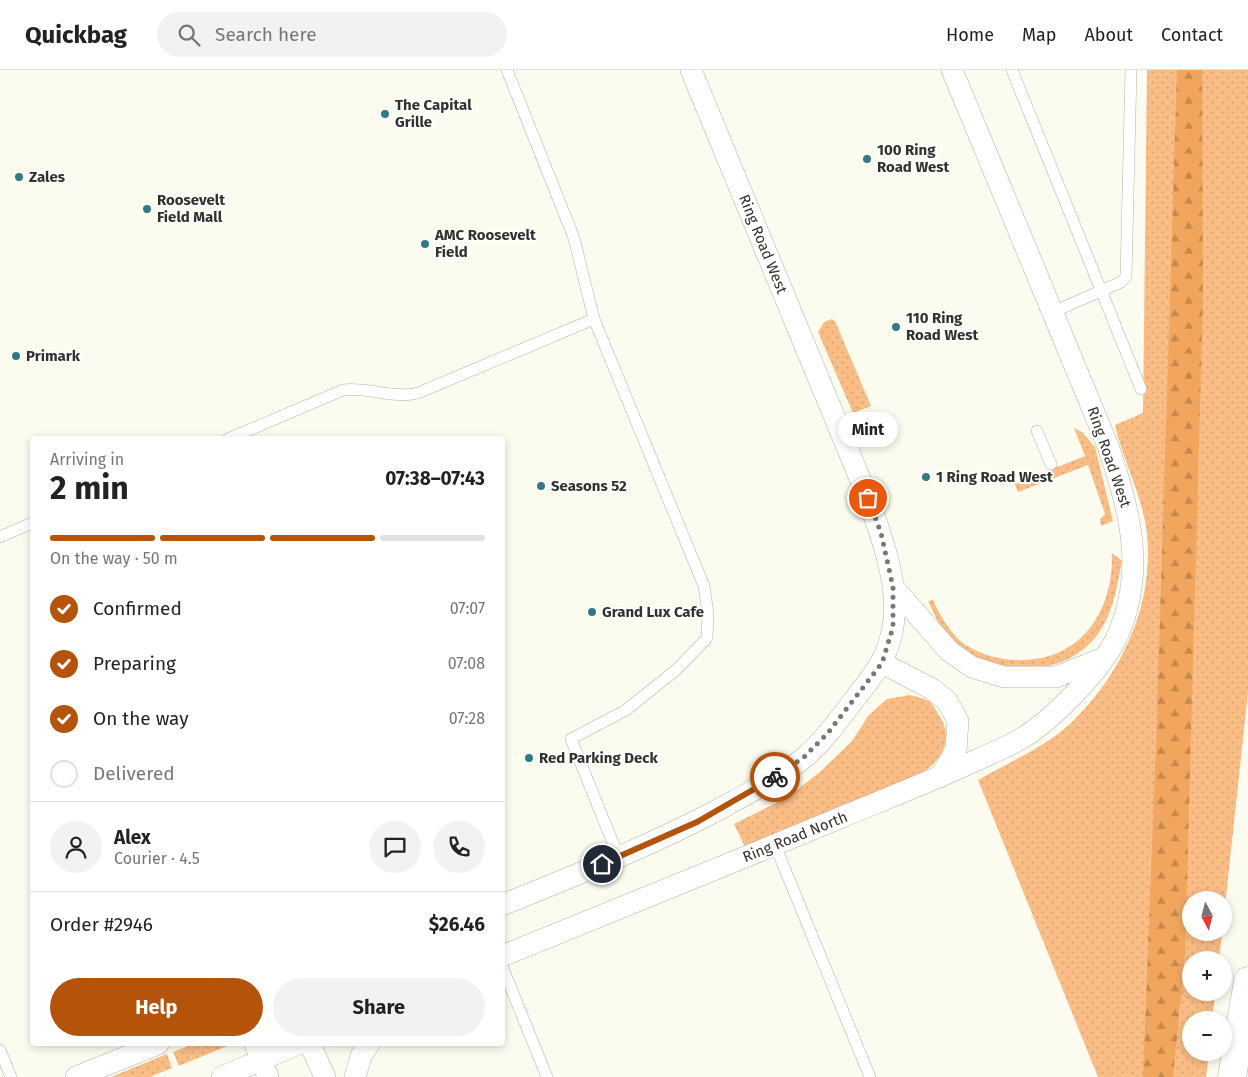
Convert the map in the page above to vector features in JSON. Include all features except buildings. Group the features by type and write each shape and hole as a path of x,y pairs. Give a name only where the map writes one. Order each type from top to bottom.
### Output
{"main road":[{"path":"1232,1077 1248,981"}],"street":[{"name":"Ring Road West","path":"691,70 868,498 881,533 893,587"},
{"name":"Ring Road West","path":"940,777 1022,738 1050,719 1106,657 1115,640 1128,605 1133,578 1132,527 1108,446 952,70"},
{"path":"893,587 949,651 972,666 1004,677 1056,677 1106,657"},
{"path":"505,904 619,858 697,822 760,787 804,757 827,734 882,663 893,627 893,587"},
{"path":"882,663 932,689 947,701 958,721 956,750 940,777"},
{"name":"Ring Road North","path":"505,955 940,777"},
{"path":"76,1077 152,1046"},
{"path":"222,1077 293,1046"},
{"path":"311,1046 325,1077"},
{"path":"355,1077 361,1056 368,1046"}],"lane":[{"path":"507,70 574,238 594,319 704,586 708,614 707,638 676,670 626,710 571,739 619,858"},
{"path":"1012,70 1141,389"},
{"path":"1053,312 1121,282 1126,277 1131,70"},
{"path":"235,436 343,390 362,389 408,395 418,392 594,319"},
{"path":"1037,431 1051,464"},
{"path":"0,537 30,524"},
{"path":"775,844 870,1077"},
{"path":"505,973 547,1077"},
{"path":"0,1050 11,1077"}],"shaded area":[{"path":"1147,70 1248,70 1248,692 1227,891 1182,891 1182,941 1221,941 1220,951 1182,951 1182,1001 1214,1001 1213,1011 1182,1011 1182,1061 1208,1061 1206,1077 1098,1077 978,780 1030,752 1067,727 1094,698 1122,656 1140,609 1146,585 1148,559 1145,520 1115,425 1143,413"},
{"path":"832,319 835,321 871,406 853,413 818,332 824,322"},
{"path":"1074,428 1082,432 1095,447 1113,521 1101,526 1100,519 1105,514 1088,465 1018,492 1015,484 1085,456"},
{"path":"1112,553 1122,561 1114,597 1105,623 1086,647 1068,659 1049,666 1007,667 987,662 968,653 947,636 928,601 933,600 951,631 967,646 993,657 1022,660 1037,659 1064,650 1076,642 1093,624 1100,613 1108,590 1111,577"},
{"path":"910,695 929,701 943,723 946,739 941,754 936,761 922,773 745,847 734,824 788,797 821,771 852,741 869,715 887,699"},
{"path":"188,1046 227,1046 179,1066 173,1052"},
{"path":"167,1054 172,1068 150,1077 111,1077"}],"green space":[{"path":"1177,70 1202,70 1203,299 1187,891 1182,891 1182,941 1185,941 1185,951 1182,951 1182,986 1173,1077 1143,1077 1156,746"}],"way so far":[{"path":"775,777 804,757 827,734 882,663 893,627 893,587 881,533 868,498"}],"place":[{"name":"The Capital Grille","path":"385,114"},
{"name":"100 Ring Road West","path":"867,159"},
{"name":"Zales","path":"19,177"},
{"name":"Roosevelt Field Mall","path":"147,209"},
{"name":"AMC Roosevelt Field","path":"425,244"},
{"name":"110 Ring Road West","path":"896,327"},
{"name":"Primark","path":"16,356"},
{"name":"1 Ring Road West","path":"926,477"},
{"name":"Seasons 52","path":"541,486"},
{"name":"Mint","path":"868,498"},
{"name":"Grand Lux Cafe","path":"592,612"},
{"name":"Red Parking Deck","path":"529,758"}],"route":[{"path":"602,864 697,822 775,777"}]}
